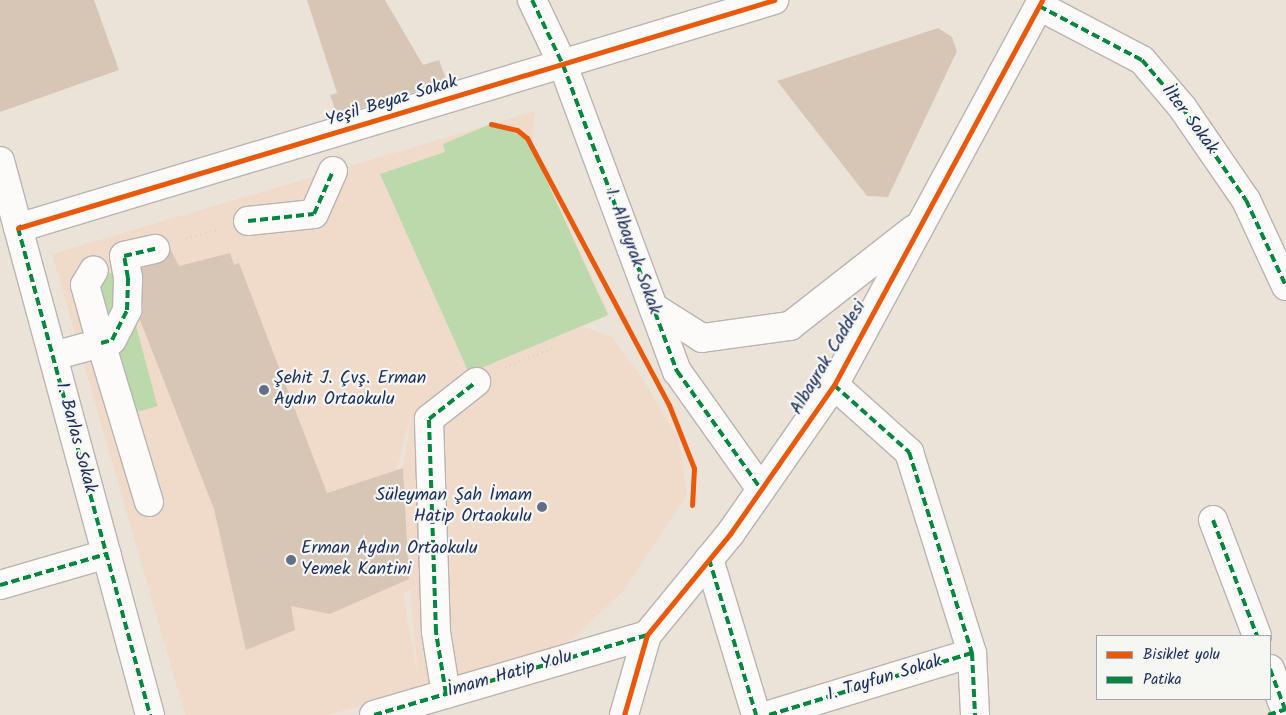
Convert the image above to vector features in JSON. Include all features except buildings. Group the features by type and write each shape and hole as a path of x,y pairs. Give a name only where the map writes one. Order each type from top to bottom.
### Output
{"street":[{"name":"1. Albayrak Sokak","path":"532,0 563,65 676,371 760,489"},
{"name":"Yeşil Beyaz Sokak","path":"18,228 774,0"},
{"name":"Albayrak Caddesi","path":"624,715 647,635 708,559 834,385 1040,3"},
{"name":"İlter Sokak","path":"1040,3 1142,60 1182,107 1246,200 1286,286"},
{"name":"1. Barlas Sokak","path":"0,161 150,715"},
{"path":"248,221 314,214 333,171"},
{"path":"652,307 702,338 790,326 923,222"},
{"path":"53,356 112,340 127,310 128,278 124,256 155,249"},
{"path":"94,270 85,285 149,502"},
{"path":"446,694 436,632 429,419 476,382"},
{"path":"834,385 908,452 972,653 975,715"},
{"path":"1213,520 1257,635"},
{"path":"0,585 107,554"},
{"path":"708,559 756,715"},
{"name":"İmam Hatip Yolu","path":"374,715 647,635"},
{"name":"1. Tayfun Sokak","path":"769,715 972,653"},
{"path":"1271,673 1281,711"}],"path":[{"path":"155,249 248,221"},
{"path":"476,382 552,348"}],"shaded area":[{"name":"Şehit J. Çvş. Erman Aydın Ortaokulu","path":"535,111 532,148 610,315 583,326 612,337 642,378 679,439 687,495 625,589 566,645 329,715 185,715 52,254","holes":["412,412 403,468 409,585 389,498","410,590 418,678 403,594"]}],"green space":[{"path":"491,124 527,138 608,315 469,373 380,174 445,152 443,144"},
{"path":"121,270 157,406 110,419 74,283"}],"marked path":[{"path":"532,0 563,65 677,371 761,489"},
{"path":"1039,6 1142,60 1182,107 1246,200 1286,286"},
{"path":"248,221 314,214 333,171"},
{"path":"22,226 18,228 150,715"},
{"path":"101,343 112,340 127,310 128,278 124,256 155,249"},
{"path":"446,694 436,632 429,419 476,382"},
{"path":"834,385 909,452 972,653 975,715"},
{"path":"1213,520 1257,635"},
{"path":"0,585 107,554"},
{"path":"709,559 756,715"},
{"path":"374,715 647,635"},
{"path":"769,715 972,653"},
{"path":"1271,672 1286,712"},
{"path":"1268,715 1286,709"}],"cycle path":[{"path":"18,228 774,0"},
{"path":"624,715 647,635 730,534 834,385 1042,0"},
{"path":"491,124 517,130 527,138 669,405 694,468 692,505"}],"place":[{"name":"Şehit J. Çvş. Erman Aydın Ortaokulu","path":"264,390"},
{"name":"Süleyman Şah İmam Hatip Ortaokulu","path":"542,507"},
{"name":"Erman Aydın Ortaokulu Yemek Kantini","path":"291,560"}]}
